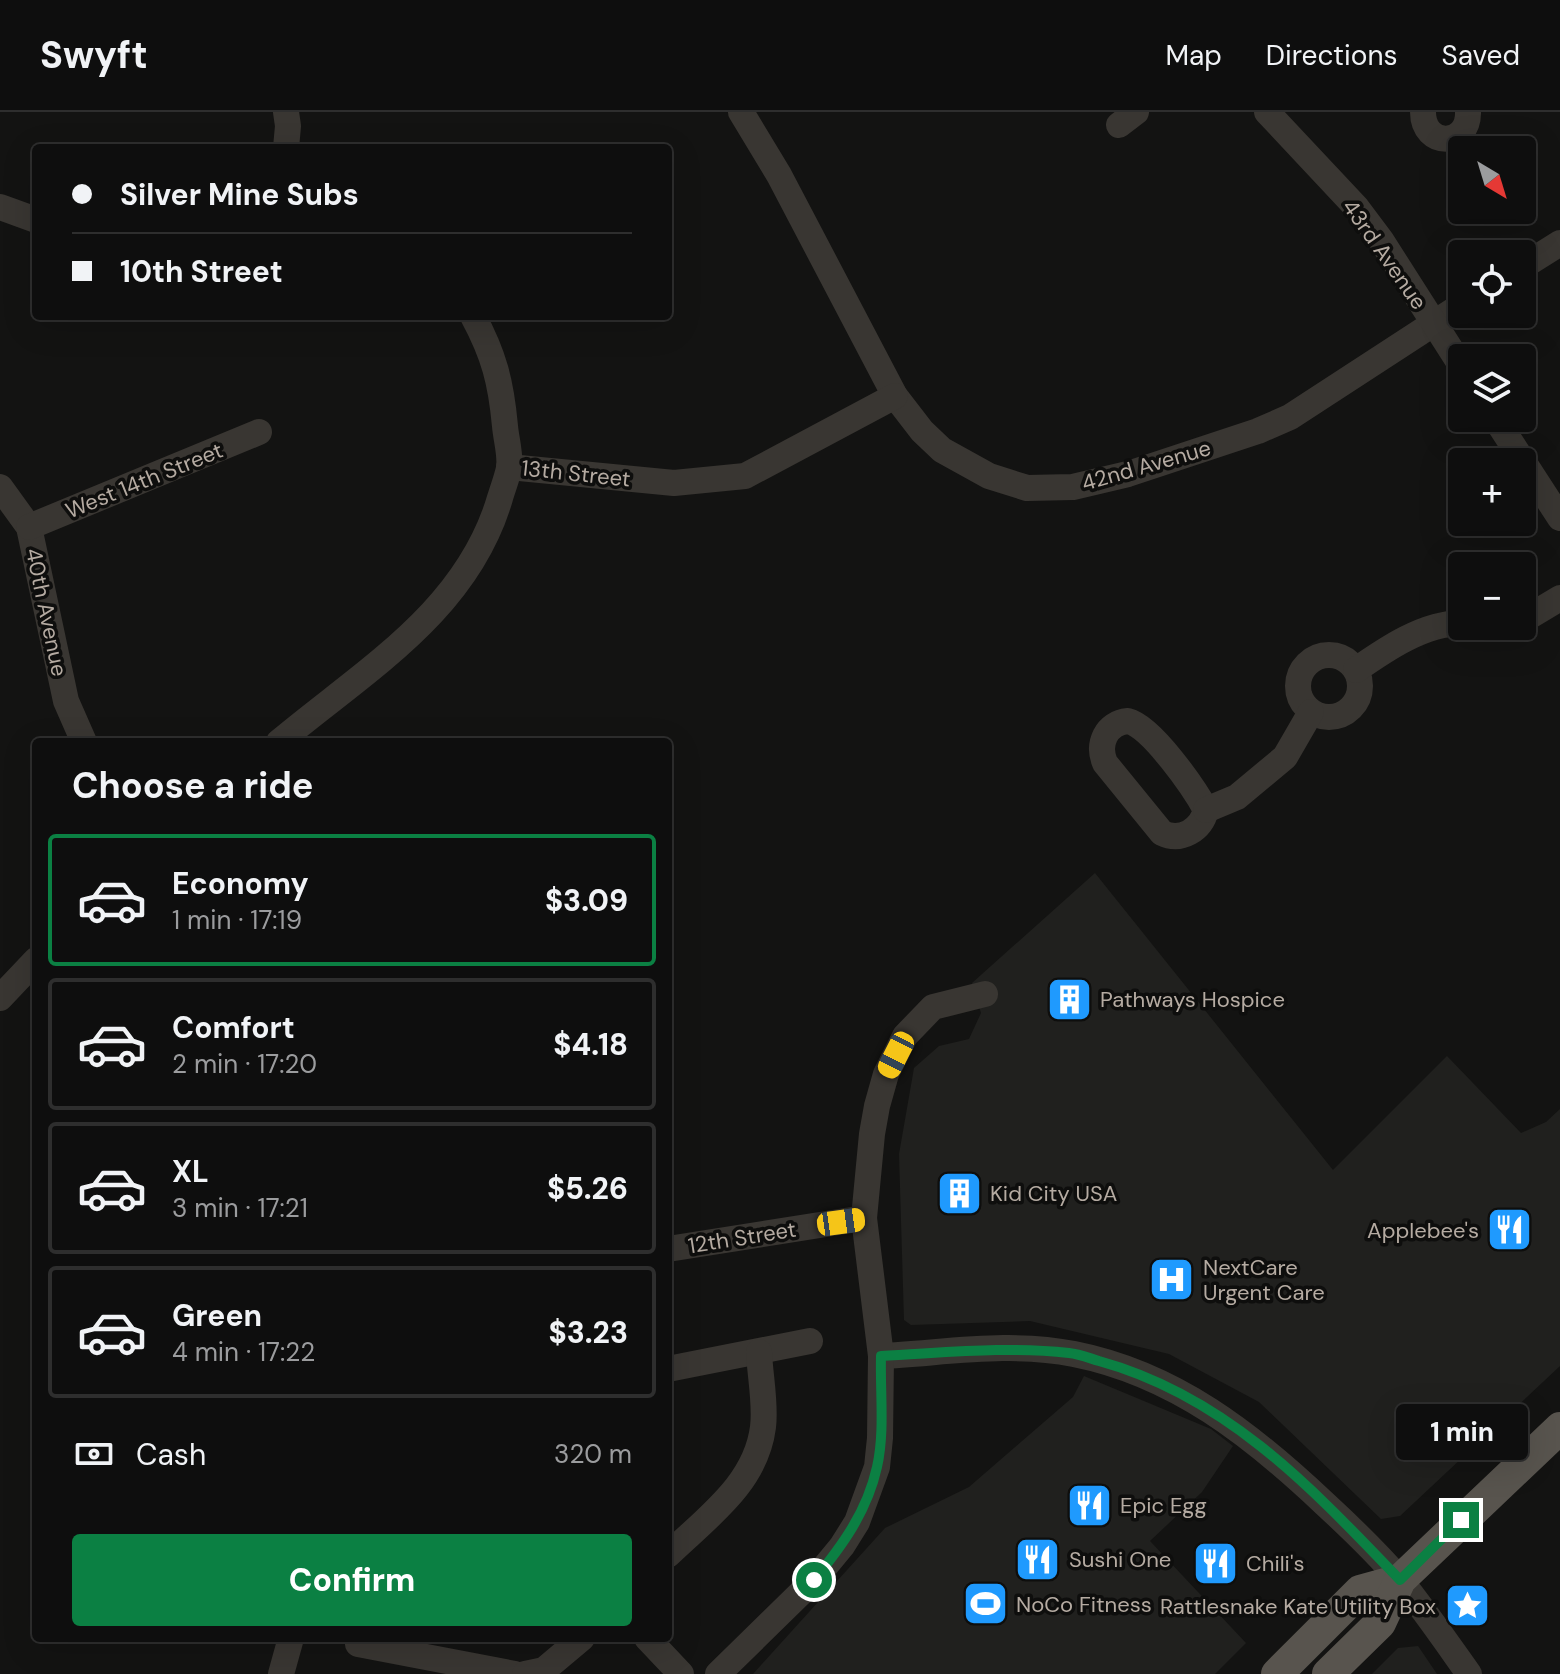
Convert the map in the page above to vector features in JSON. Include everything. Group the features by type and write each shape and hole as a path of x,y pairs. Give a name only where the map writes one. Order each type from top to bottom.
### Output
{"main road":[{"path":"1328,1674 1380,1623 1400,1580 1560,1428"},
{"path":"1277,1674 1360,1591 1400,1580"}],"street":[{"path":"286,112 286,144"},
{"name":"42nd Avenue","path":"741,112 779,175 895,396 922,431 942,450 989,476 1027,488 1073,487 1128,474 1258,431 1290,417 1448,314"},
{"name":"43rd Avenue","path":"1267,112 1357,208 1448,346"},
{"path":"1423,112 1428,130 1447,139 1460,134 1465,128 1468,112"},
{"path":"0,207 32,219"},
{"path":"1536,258 1560,243"},
{"path":"475,320 491,350 502,393 509,467"},
{"name":"13th Street","path":"284,738 413,633 451,594 475,559 509,467 674,483 745,476 895,396"},
{"name":"West 14th Street","path":"29,527 259,432"},
{"path":"1504,432 1560,518"},
{"name":"40th Avenue","path":"0,487 29,527 66,701 82,738"},
{"path":"1536,613 1560,598"},
{"path":"1356,670 1427,629 1448,623"},
{"path":"1331,655 1341,657 1356,670 1360,691 1350,709 1331,718 1311,712 1304,705 1298,686 1299,676 1312,660 1331,655"},
{"path":"1206,810 1144,728 1136,723 1121,722 1106,732 1101,742 1105,763 1162,833 1173,837 1185,835 1200,824 1206,810 1237,797 1285,757 1311,712"},
{"path":"0,998 32,964"},
{"path":"718,1674 814,1580 857,1522 877,1467 881,1356 864,1218 877,1106 886,1074 905,1036 933,1007 985,994"},
{"name":"12th Street","path":"672,1248 864,1218"},
{"path":"672,1368 810,1341"},
{"path":"881,1356 1013,1348 1073,1354 1118,1365 1163,1382 1209,1408 1269,1452 1350,1527 1400,1580 1469,1674"},
{"path":"672,1551 743,1482 758,1454 763,1425 759,1352"},
{"path":"281,1674 290,1642"},
{"path":"525,1674 544,1670 577,1642"},
{"path":"651,1642 681,1674"},
{"path":"358,1644 414,1646 515,1674"}],"shaded area":[{"path":"1095,873 1333,1170 1447,1056 1521,1133 1546,1122 1560,1109 1560,1366 1400,1516 1381,1519 1259,1402 1169,1354 1030,1321 911,1325 904,1320 899,1154 914,1068 939,1046 969,1039 981,1013 972,983"},
{"path":"1084,1376 1211,1429 1233,1446 1202,1492 1150,1541 1246,1643 1215,1674 753,1674 885,1528 969,1487 1073,1397"},
{"path":"1418,1646 1437,1674 1372,1674 1398,1648"}],"place":[{"name":"Pathways Hospice","path":"1069,999"},
{"name":"Kid City USA","path":"959,1193"},
{"name":"Applebee's","path":"1510,1230"},
{"name":"NextCare Urgent Care","path":"1172,1280"},
{"name":"Epic Egg","path":"1089,1505"},
{"name":"Sushi One","path":"1038,1559"},
{"name":"Chili's","path":"1215,1563"},
{"name":"NoCo Fitness","path":"985,1604"},
{"name":"Rattlesnake Kate Utility Box","path":"1467,1606"}],"route":[{"path":"814,1580 857,1522 877,1467 881,1356 1013,1348 1073,1354 1118,1365 1163,1382 1209,1408 1269,1452 1350,1527 1400,1580 1461,1520"}]}
